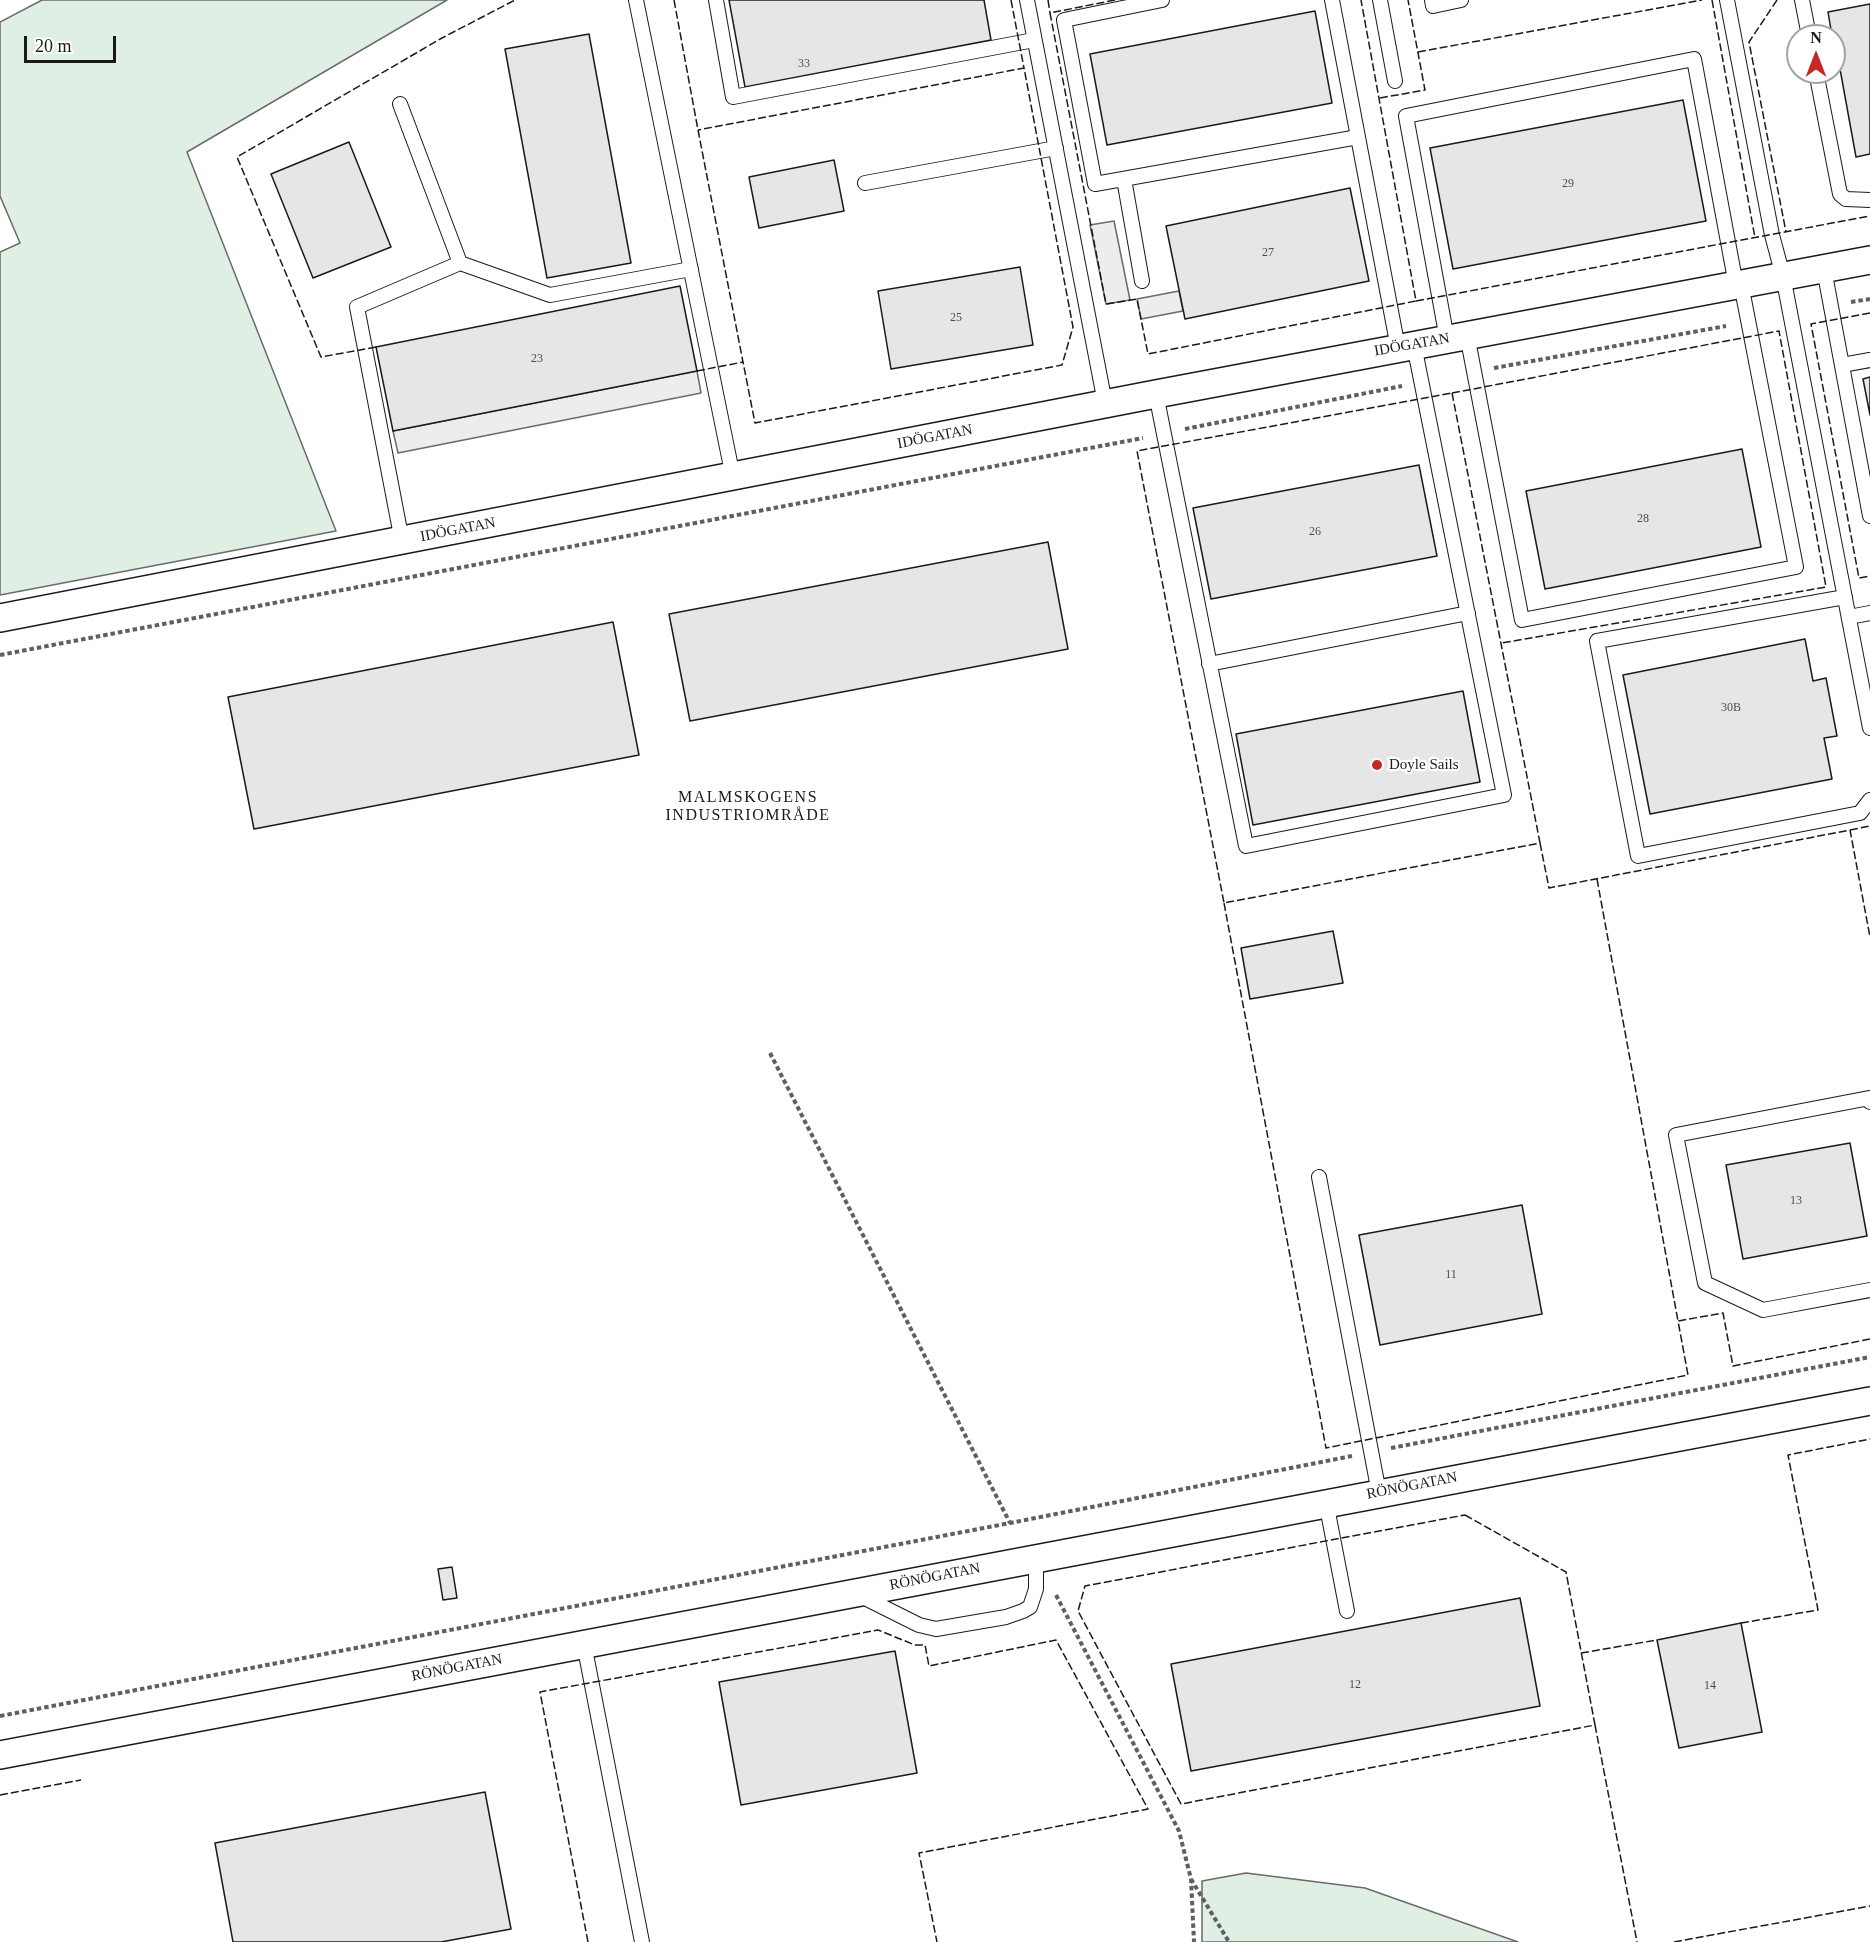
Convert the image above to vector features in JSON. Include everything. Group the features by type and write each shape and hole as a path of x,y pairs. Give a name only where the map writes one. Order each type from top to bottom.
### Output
{"street":[{"name":"IDÖGATAN","path":"0,618 1105,403 1870,260"},
{"name":"RÖNÖGATAN","path":"0,1755 1326,1502 1870,1401"}],"lane":[{"path":"636,0 733,477"},
{"path":"716,0 733,98 1035,40"},
{"path":"1027,0 1105,403"},
{"path":"1162,0 1064,20 1095,184 1358,137"},
{"path":"1156,394 1246,846 1504,795 1422,381 1406,346 1358,137 1332,0"},
{"path":"1380,0 1395,81"},
{"path":"1432,0 1433,6 1461,0"},
{"path":"1727,0 1870,728"},
{"path":"1802,0 1807,24"},
{"path":"1694,59 1738,284 1748,322 1796,567 1522,620 1406,116 1694,59"},
{"path":"1818,84 1840,194 1846,199 1870,200"},
{"path":"400,104 460,263"},
{"path":"866,183 1056,147"},
{"path":"1124,179 1142,281"},
{"path":"402,541 357,307 460,263 550,295 691,269"},
{"path":"1824,268 1870,516"},
{"path":"1842,365 1870,360"},
{"path":"1845,597 1597,641 1638,856 1860,813 1870,800"},
{"path":"1209,664 1468,613"},
{"path":"1849,617 1870,613"},
{"path":"1870,1102 1869,1098 1676,1135 1705,1283 1764,1310 1870,1290"},
{"path":"1319,1177 1379,1493"},
{"path":"1326,1502 1347,1611"},
{"path":"854,1592 919,1626 936,1629 1006,1617 1030,1607 1036,1589 1036,1558"},
{"path":"584,1644 642,1942"}],"path":[{"path":"1831,306 1870,299"},
{"path":"1492,369 1748,322"},
{"path":"0,655 1164,434 1422,381"},
{"path":"770,1053 1010,1523"},
{"path":"0,1716 1870,1358"},
{"path":"1036,1558 1179,1831 1191,1879 1194,1942"},
{"path":"1191,1879 1229,1942"}],"green space":[{"path":"42,0 447,0 187,152 336,531 0,595 0,252 20,243 0,196 0,22"},
{"path":"1246,1873 1365,1888 1518,1942 1202,1942 1202,1881"}],"shaded area":[{"path":"1114,221 1130,300 1106,304 1090,225"},
{"path":"1179,291 1183,311 1141,319 1137,299"},
{"path":"697,371 701,393 398,453 393,431"}],"building":[{"path":"729,0 984,0 991,40 745,87"},
{"path":"1870,4 1870,154 1856,157 1843,84 1846,84 1846,24 1830,24 1828,12"},
{"path":"1315,11 1332,103 1107,145 1090,54"},
{"path":"589,34 631,263 547,278 505,49"},
{"path":"1683,100 1706,221 1453,269 1430,148"},
{"path":"349,142 391,247 313,278 271,174"},
{"path":"834,160 844,211 759,228 749,177"},
{"path":"1350,188 1369,281 1185,319 1166,226"},
{"path":"1020,267 1033,345 891,369 878,291"},
{"path":"680,286 697,371 393,431 376,347"},
{"path":"1870,377 1870,415 1863,379"},
{"path":"1742,449 1761,547 1545,589 1526,491"},
{"path":"1419,465 1437,556 1211,599 1193,508"},
{"path":"1048,542 1068,649 690,721 669,614"},
{"path":"613,622 639,755 254,829 228,697"},
{"path":"1805,639 1813,681 1826,678 1837,736 1824,738 1832,779 1650,814 1623,675"},
{"path":"1463,691 1480,782 1253,825 1236,734"},
{"path":"1333,931 1343,983 1250,999 1241,948"},
{"path":"1850,1143 1867,1236 1743,1259 1726,1165"},
{"path":"1522,1205 1542,1314 1380,1345 1359,1235"},
{"path":"452,1567 457,1598 443,1600 438,1569"},
{"path":"1520,1598 1540,1706 1191,1771 1171,1664"},
{"path":"1741,1623 1762,1732 1679,1748 1657,1640"},
{"path":"895,1651 917,1773 741,1805 719,1682"},
{"path":"485,1792 511,1929 441,1942 233,1942 215,1843"}],"fence":[{"path":"376,347 321,357 237,157 442,38 515,0"},
{"path":"674,0 698,130 755,423 1062,365 1073,327 1024,68 698,130"},
{"path":"1011,0 1024,68"},
{"path":"1048,0 1050,13"},
{"path":"1115,0 1050,13 1106,304 1137,299 1148,354 1416,301 1361,0"},
{"path":"1380,98 1425,90 1408,0"},
{"path":"1418,52 1702,0"},
{"path":"1712,0 1755,238"},
{"path":"1777,0 1749,42 1786,232"},
{"path":"1416,301 1870,216"},
{"path":"1870,313 1811,324 1859,578 1870,576"},
{"path":"1452,393 1779,331 1826,587 1502,643"},
{"path":"697,371 743,362"},
{"path":"1452,393 1540,843 1224,903 1137,451 1452,393"},
{"path":"1850,830 1870,826"},
{"path":"1540,843 1549,888 1850,830 1870,937"},
{"path":"1597,879 1678,1321"},
{"path":"1224,903 1326,1448 1688,1375 1678,1321 1723,1313 1733,1366 1870,1339"},
{"path":"1741,1623 1818,1610 1788,1455 1870,1439"},
{"path":"1465,1515 1566,1572 1595,1725 1181,1804 1078,1611 1085,1586 1465,1515"},
{"path":"588,1942 540,1692 878,1630 915,1645 925,1645 929,1666 1056,1640 1148,1809 919,1853 937,1942"},
{"path":"1581,1653 1657,1640"},
{"path":"1595,1725 1637,1942"},
{"path":"0,1795 81,1780"},
{"path":"1674,1942 1870,1906"}],"place":[{"name":"Doyle Sails","path":"1377,765"}],"district":[{"name":"MALMSKOGENS INDUSTRIOMRÅDE","path":"748,807"}]}
